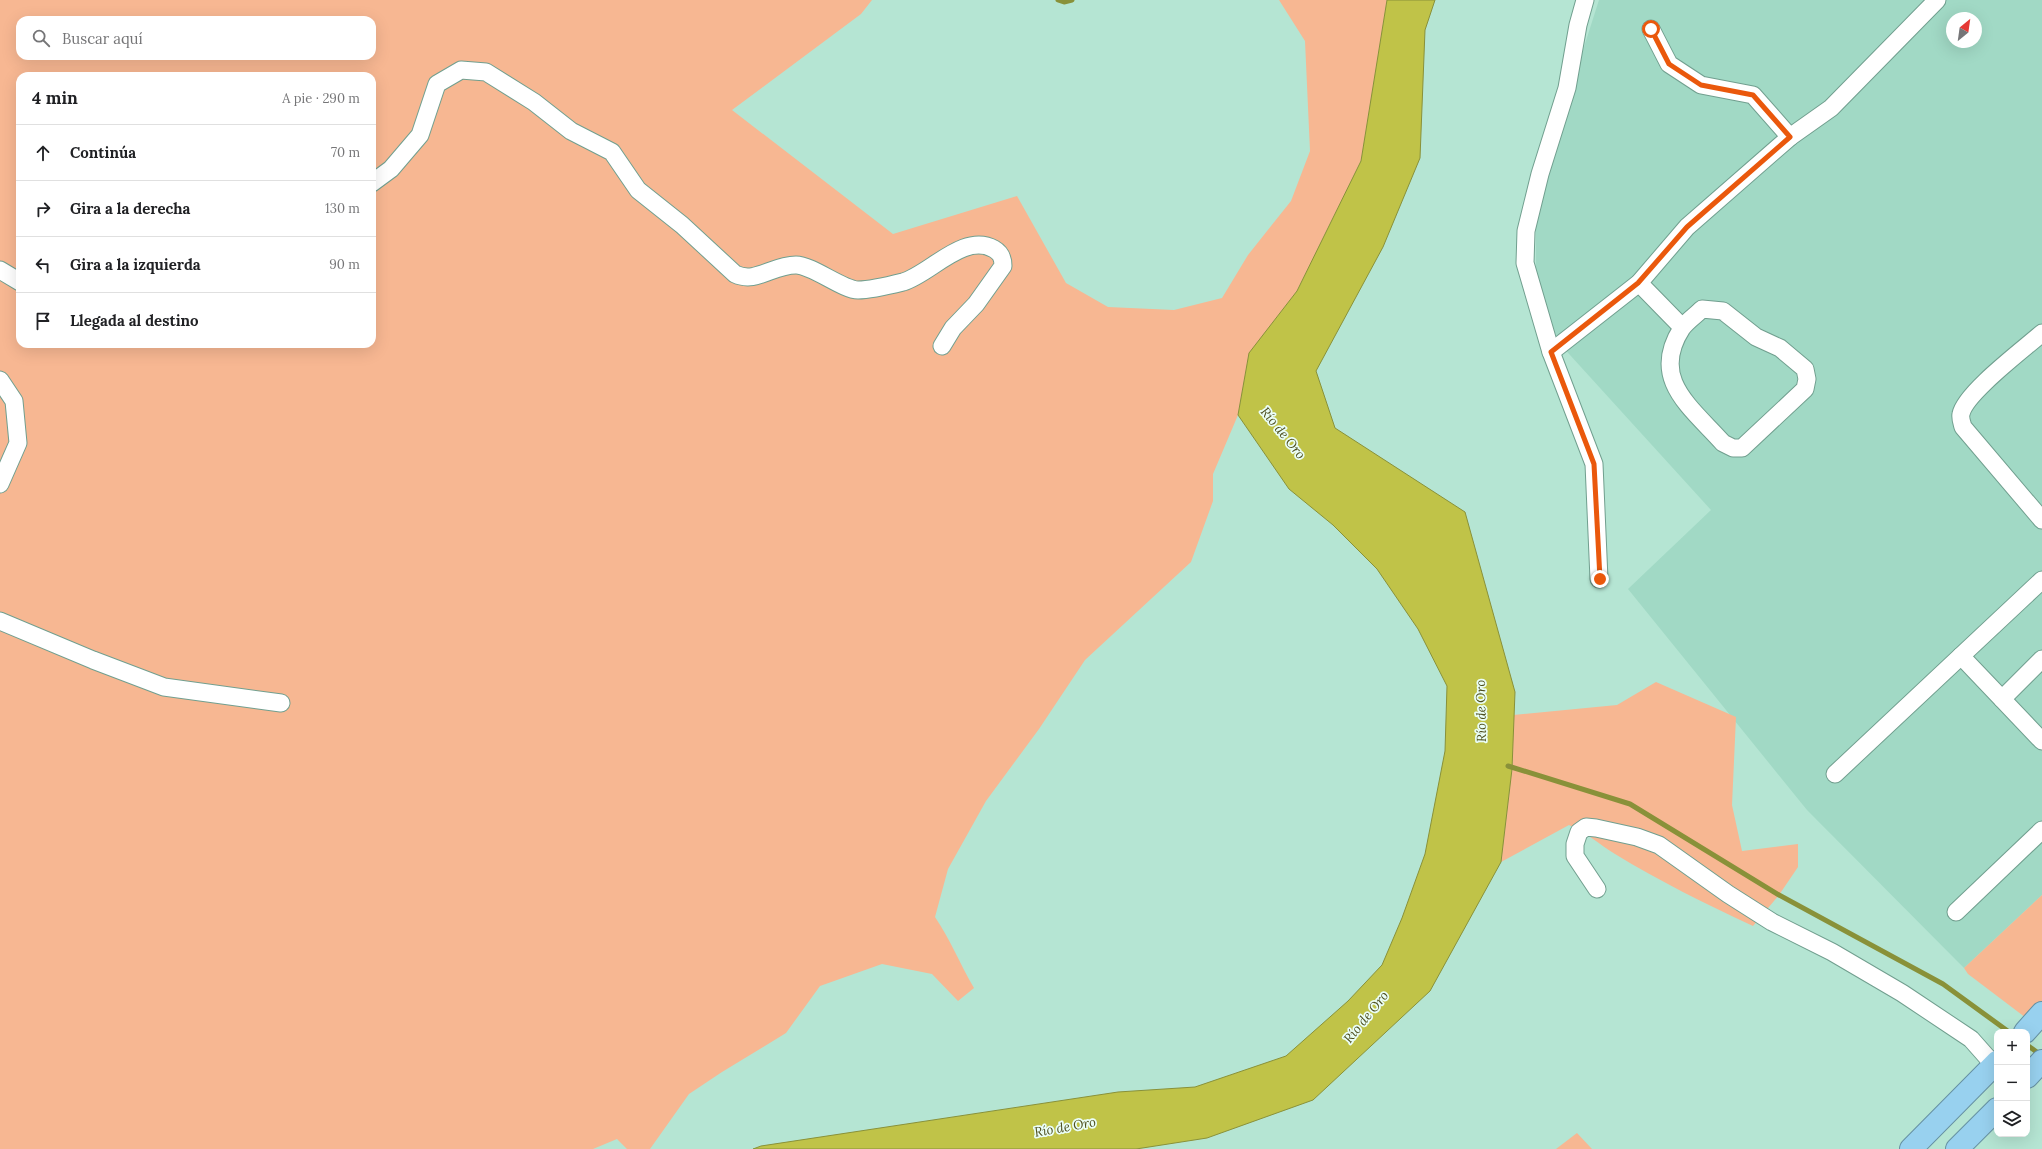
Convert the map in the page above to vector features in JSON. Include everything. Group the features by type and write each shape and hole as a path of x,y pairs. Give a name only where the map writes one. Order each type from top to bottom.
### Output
{"highway":[{"path":"2027,1029 2042,1013"},
{"path":"2030,1074 2042,1061"},
{"path":"1911,1149 1994,1064"},
{"path":"1957,1149 1994,1112"}],"lane":[{"path":"1585,0 1578,25 1567,88 1540,174 1526,230 1525,263 1551,352 1594,464 1600,579"},
{"path":"1551,352 1638,283 1687,227 1790,137 1831,108 1937,0"},
{"path":"1651,29 1669,64 1701,85 1753,95 1790,137"},
{"path":"376,180 392,169 420,135 437,84 461,70 486,72 534,102 571,131 612,152 638,190 682,225 735,274 742,278 751,278 782,265 798,265 857,290 904,281 969,246 986,245 998,251 1003,259 1003,266 976,304 953,328 942,346"},
{"path":"0,270 16,280"},
{"path":"1638,283 1682,327"},
{"path":"1702,309 1723,311 1756,337 1780,348 1806,370 1807,379 1804,389 1742,448 1733,448 1723,443 1676,390 1669,371 1670,355 1682,327 1702,309"},
{"path":"2042,333 1984,383 1966,402 1960,415 1963,427 2042,520"},
{"path":"0,380 14,401 18,444 0,484"},
{"path":"1835,774 2042,580"},
{"path":"0,621 93,660 164,687 280,703"},
{"path":"1961,656 2042,741"},
{"path":"2002,699 2042,659"},
{"path":"1597,889 1575,856 1575,844 1579,832 1586,827 1637,837 1659,845 1728,894 1772,922 1832,952 1902,993 1971,1039 1994,1062"},
{"path":"1956,912 2042,830"}],"shaded area":[{"path":"0,0 872,0 861,14 732,110 893,234 1017,196 1066,283 1108,307 1174,310 1222,298 1248,255 1291,201 1310,151 1305,41 1279,0 1387,0 1361,161 1297,291 1249,354 1238,415 1213,474 1213,501 1191,562 1085,660 1039,729 986,801 948,869 935,917 974,988 958,1001 932,974 882,964 820,986 786,1033 689,1094 650,1149 627,1149 617,1139 593,1149 0,1149"},
{"path":"1599,0 2042,0 2042,895 1964,968 1807,810 1628,589 1711,510 1560,344 1536,290 1536,197"},
{"path":"1656,682 1736,717 1732,805 1742,851 1798,844 1798,867 1779,895 1753,926 1700,901 1649,874 1569,825 1501,862 1512,769 1513,715 1617,705"},
{"path":"2042,895 2042,1030 1968,974 1964,968"},
{"path":"1577,1133 1592,1149 1556,1149"}],"water":[{"name":"Río de Oro","path":"1387,0 1435,0 1425,30 1420,158 1383,247 1316,371 1335,428 1465,512 1515,692 1512,769 1501,862 1430,991 1313,1100 1207,1138 1136,1149 753,1149 761,1146 1118,1092 1195,1087 1286,1056 1348,1001 1382,965 1402,918 1425,854 1445,751 1447,686 1418,629 1377,569 1333,525 1289,489 1238,415 1249,353 1297,291 1361,161"}],"waterway":[{"path":"1058,0 1064,2 1072,0"},
{"path":"1508,766 1630,804 1779,895 1943,984 2005,1029"},
{"path":"2030,1047 2041,1055"}],"route":[{"path":"1600,579 1594,464 1551,352 1638,283 1687,227 1790,137 1753,95 1701,85 1669,64 1651,29"}]}
